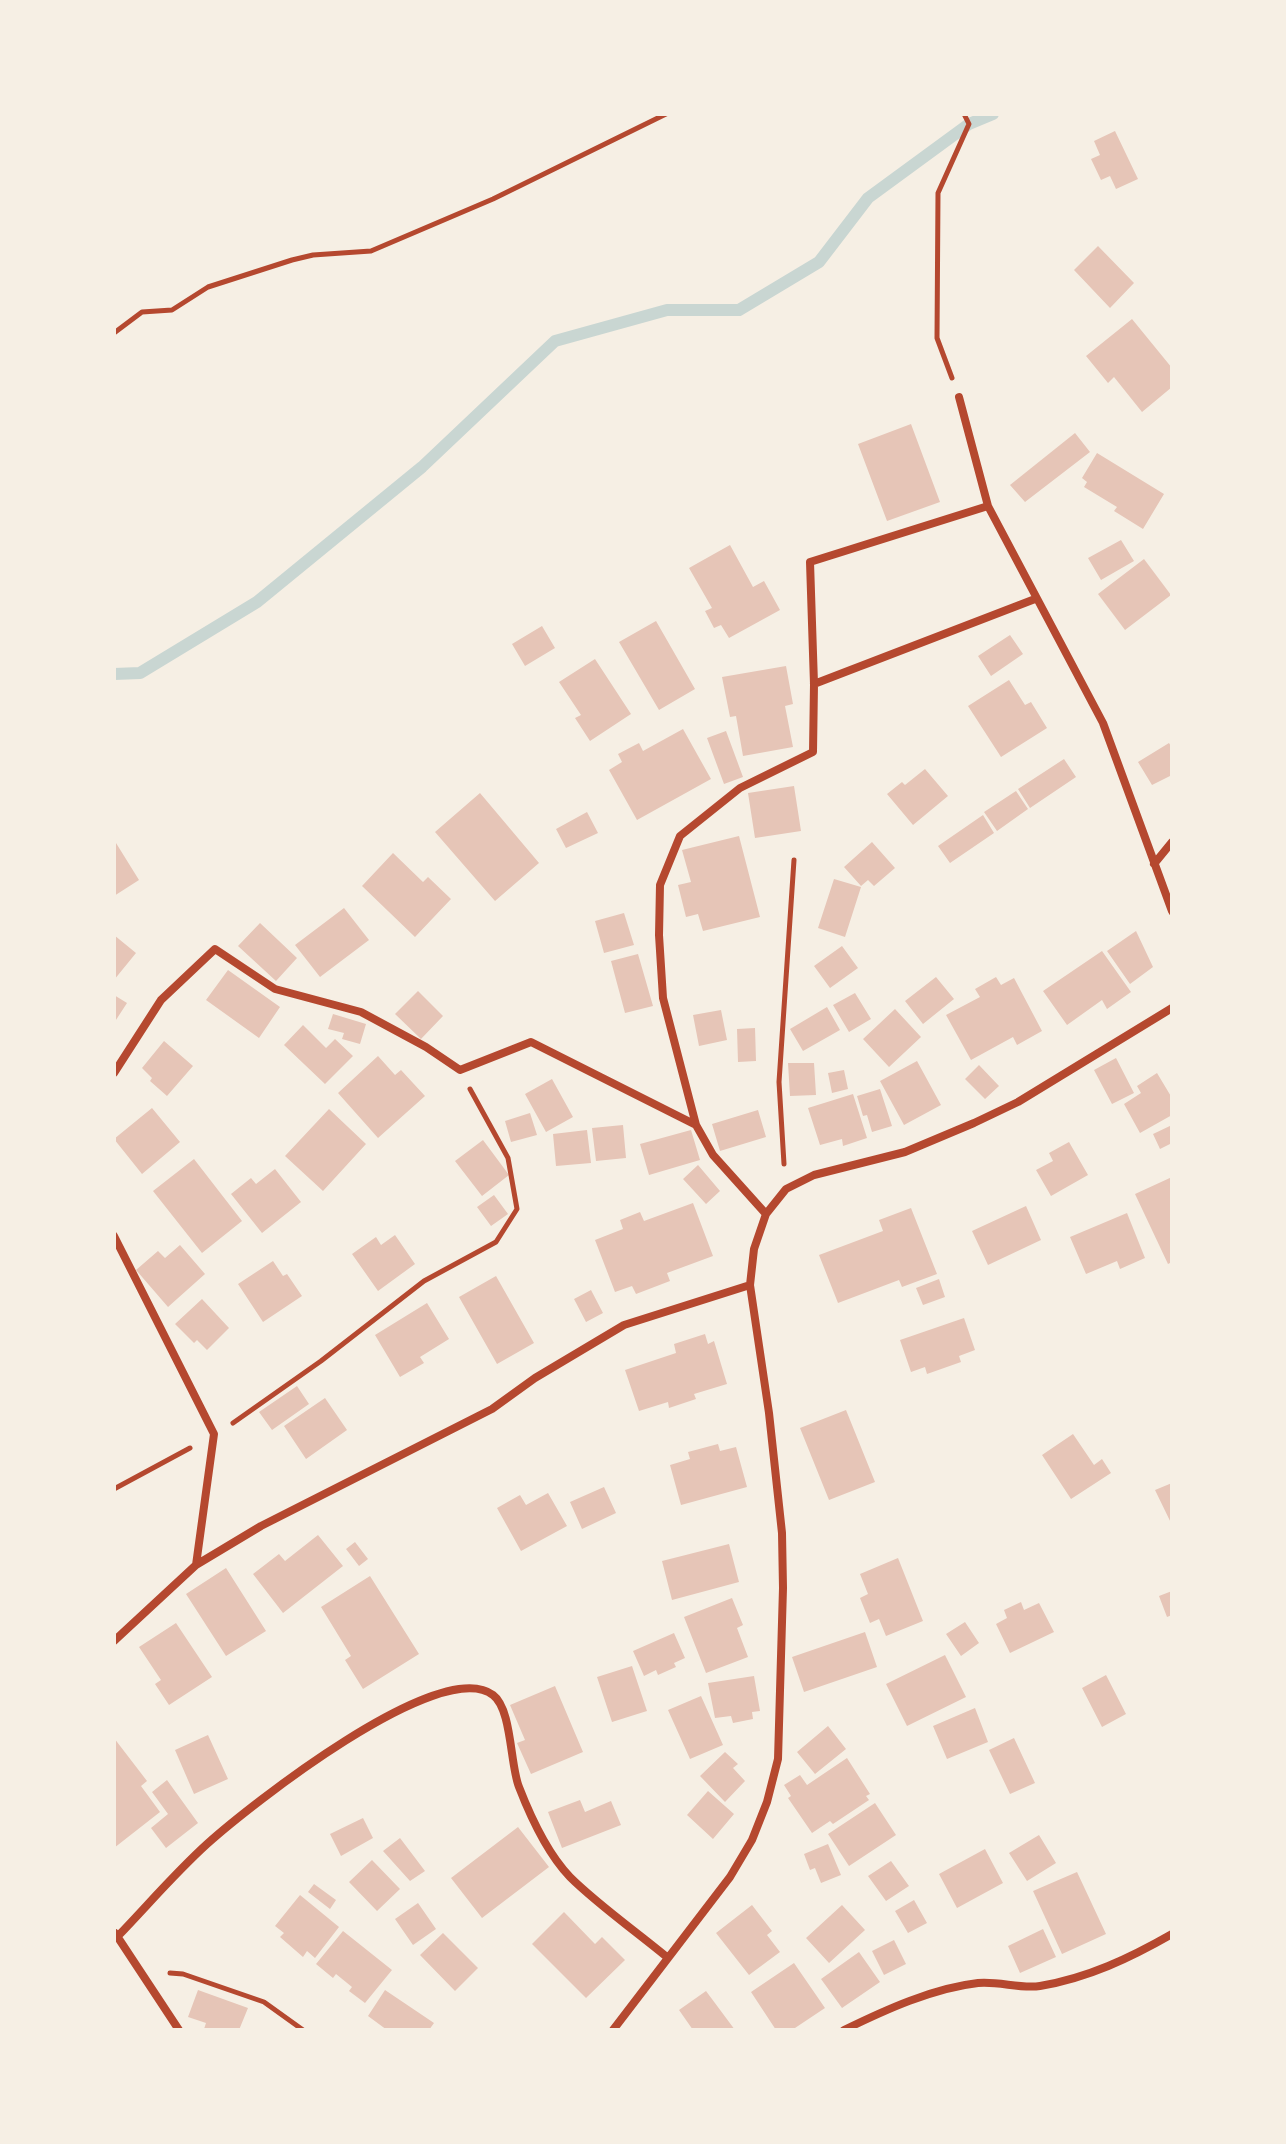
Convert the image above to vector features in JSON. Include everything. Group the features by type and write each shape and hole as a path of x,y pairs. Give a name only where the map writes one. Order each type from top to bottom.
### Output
{"street":[{"path":"959,397 988,506 1103,723 1172,911"},
{"path":"766,1214 713,1155 696,1125 663,998 660,885 680,836 740,788 813,752 810,562 988,506"},
{"path":"814,684 1035,599"},
{"path":"1154,864 1172,842"},
{"path":"114,1073 161,1000 215,949 275,989 361,1012 426,1047 460,1070 531,1042 696,1125"},
{"path":"613,2030 730,1877 752,1840 767,1802 778,1759 782,1533 769,1413 750,1285 754,1249 766,1214 786,1189 814,1175 905,1152 1018,1102 1172,1008"},
{"path":"114,1236 214,1434 196,1565"},
{"path":"114,1641 196,1565 261,1526 492,1409 535,1378 624,1325 750,1285"},
{"path":"179,2030 116,1934 207,1844 327,1750 408,1705 456,1689 479,1689 494,1696 503,1710 518,1784 539,1832 569,1876 668,1958"},
{"path":"844,2030 872,2016 979,1982 1036,1987 1085,1976 1139,1953 1172,1934"}],"path":[{"path":"114,333 142,312 172,310 208,287 313,255 371,251 493,199 666,114"},
{"path":"959,397 937,338 938,193 969,124 964,114"},
{"path":"786,1189 779,1082 794,860"},
{"path":"114,1489 250,1414 424,1281 496,1242 517,1209 508,1158 460,1070"},
{"path":"140,1970 183,1974 264,2002 303,2030"}],"building":[{"path":"1115,131 1138,179 1116,189 1110,176 1101,180 1091,159 1100,155 1094,141"},
{"path":"1098,246 1134,283 1110,308 1074,270"},
{"path":"1132,319 1172,368 1172,387 1142,412 1114,377 1108,383 1086,356"},
{"path":"911,424 940,502 887,521 858,444"},
{"path":"1075,433 1090,452 1025,502 1010,485"},
{"path":"1097,453 1164,494 1143,529 1114,511 1117,507 1084,487 1087,482 1082,478"},
{"path":"1121,540 1134,561 1101,580 1088,558"},
{"path":"730,545 753,587 764,581 780,610 729,638 721,625 714,628 705,611 712,608 689,568"},
{"path":"1144,559 1171,595 1125,630 1098,594"},
{"path":"656,621 695,689 659,710 619,642"},
{"path":"542,626 555,648 525,666 512,644"},
{"path":"1010,635 1023,654 991,676 978,656"},
{"path":"595,659 631,714 590,741 575,718 581,715 559,682"},
{"path":"786,666 793,704 785,706 793,747 743,756 736,716 730,717 722,677"},
{"path":"1009,680 1025,705 1031,702 1047,728 1001,757 968,706"},
{"path":"683,729 711,779 637,820 609,770 622,762 618,754 639,743 643,751"},
{"path":"726,731 743,777 724,784 707,738"},
{"path":"1169,743 1172,748 1172,775 1152,785 1138,762"},
{"path":"1064,759 1076,777 1030,808 1018,789"},
{"path":"925,769 948,796 913,825 887,794"},
{"path":"794,786 801,831 755,838 748,793"},
{"path":"1016,791 1028,809 997,831 984,812"},
{"path":"480,793 539,863 495,901 435,832"},
{"path":"587,812 598,833 566,848 556,829"},
{"path":"983,815 994,833 950,863 938,846"},
{"path":"739,836 760,917 703,931 698,914 686,917 678,885 691,882 682,850"},
{"path":"872,842 895,868 874,886 868,880 861,886 844,867"},
{"path":"116,843 139,880 114,896 114,845"},
{"path":"393,853 423,882 428,877 451,899 415,937 362,886"},
{"path":"834,879 861,887 845,937 818,928"},
{"path":"344,908 369,940 320,977 295,945"},
{"path":"624,913 634,945 604,953 595,921"},
{"path":"260,923 297,958 276,981 238,946"},
{"path":"1136,931 1153,967 1130,984 1107,951"},
{"path":"114,935 136,953 114,980"},
{"path":"842,946 858,968 830,988 814,966"},
{"path":"1102,951 1131,992 1107,1009 1102,1000 1067,1025 1043,991"},
{"path":"638,954 653,1006 625,1013 611,961"},
{"path":"228,970 280,1007 259,1038 206,1000"},
{"path":"936,977 954,999 923,1024 905,1001"},
{"path":"996,977 1001,985 1014,978 1042,1031 1017,1045 1013,1037 971,1060 946,1015 980,997 975,989"},
{"path":"418,991 443,1016 421,1039 395,1014"},
{"path":"855,993 871,1019 849,1032 833,1005"},
{"path":"114,995 127,1003 114,1023"},
{"path":"827,1007 840,1030 803,1051 790,1029"},
{"path":"895,1009 921,1037 889,1067 863,1039"},
{"path":"721,1010 727,1040 699,1046 693,1015"},
{"path":"333,1014 366,1024 360,1044 342,1039 344,1033 328,1029"},
{"path":"303,1025 326,1048 335,1039 353,1056 325,1084 284,1045"},
{"path":"755,1028 756,1061 738,1062 737,1029"},
{"path":"164,1041 193,1066 167,1096 150,1081 152,1078 142,1068"},
{"path":"378,1056 395,1075 401,1070 425,1096 378,1138 338,1093"},
{"path":"1116,1058 1134,1093 1112,1104 1094,1070"},
{"path":"917,1061 941,1105 904,1125 880,1081"},
{"path":"788,1063 814,1063 816,1095 790,1096"},
{"path":"979,1065 999,1086 985,1099 965,1079"},
{"path":"844,1070 848,1089 832,1093 828,1073"},
{"path":"1157,1073 1172,1098 1172,1115 1140,1133 1124,1104 1141,1093 1137,1086"},
{"path":"552,1079 573,1117 546,1132 525,1094"},
{"path":"880,1089 892,1126 872,1132 857,1096"},
{"path":"853,1094 867,1138 843,1146 842,1139 820,1145 808,1108"},
{"path":"152,1108 180,1142 142,1174 114,1139"},
{"path":"329,1109 366,1144 323,1191 285,1156"},
{"path":"758,1110 766,1137 720,1151 712,1124"},
{"path":"530,1113 537,1135 511,1142 505,1121"},
{"path":"623,1125 626,1158 596,1161 592,1128"},
{"path":"1172,1125 1172,1143 1160,1149 1153,1134"},
{"path":"587,1130 591,1163 556,1166 553,1134"},
{"path":"691,1130 700,1160 649,1175 640,1144"},
{"path":"483,1140 509,1175 482,1196 455,1161"},
{"path":"1069,1142 1088,1175 1051,1196 1036,1170 1053,1161 1049,1153"},
{"path":"194,1159 242,1221 202,1253 153,1191"},
{"path":"698,1165 720,1191 706,1204 683,1179"},
{"path":"275,1169 301,1202 262,1233 231,1194 251,1178 256,1184"},
{"path":"1172,1177 1172,1262 1168,1264 1135,1194"},
{"path":"494,1195 508,1214 491,1226 477,1207"},
{"path":"693,1203 713,1256 667,1273 670,1281 636,1294 632,1286 615,1292 595,1240 623,1229 620,1220 640,1212 644,1221"},
{"path":"1026,1206 1041,1240 988,1265 972,1231"},
{"path":"911,1208 937,1274 902,1287 899,1280 838,1303 819,1255 883,1231 879,1220"},
{"path":"1127,1213 1145,1258 1120,1269 1117,1261 1086,1274 1070,1237"},
{"path":"395,1235 415,1264 378,1291 352,1254 376,1237 381,1245"},
{"path":"180,1245 205,1274 168,1307 136,1270 158,1251 165,1258"},
{"path":"273,1261 283,1276 287,1274 302,1296 263,1322 238,1284"},
{"path":"496,1276 534,1343 497,1364 459,1297"},
{"path":"939,1279 945,1297 923,1305 916,1288"},
{"path":"591,1290 603,1313 586,1322 574,1299"},
{"path":"202,1299 229,1328 207,1350 197,1340 194,1343 175,1324"},
{"path":"427,1303 449,1339 420,1357 424,1363 400,1377 375,1335"},
{"path":"964,1318 975,1350 959,1356 961,1362 927,1374 925,1367 911,1372 900,1340"},
{"path":"705,1334 708,1344 714,1341 727,1384 694,1394 696,1399 669,1408 668,1402 639,1411 625,1370 676,1353 674,1344"},
{"path":"297,1386 309,1404 272,1430 259,1412"},
{"path":"325,1398 347,1430 306,1459 284,1426"},
{"path":"846,1410 875,1482 829,1500 800,1428"},
{"path":"1073,1434 1094,1465 1102,1459 1111,1473 1071,1499 1042,1455"},
{"path":"718,1444 720,1451 736,1447 747,1487 681,1505 670,1465 690,1459 688,1452"},
{"path":"1172,1483 1172,1525 1155,1490"},
{"path":"604,1487 616,1513 582,1529 570,1502"},
{"path":"548,1493 567,1526 521,1551 497,1508 520,1495 526,1505"},
{"path":"318,1535 343,1566 283,1613 253,1574 279,1554 285,1561"},
{"path":"355,1542 368,1559 359,1566 346,1549"},
{"path":"729,1544 739,1582 672,1600 662,1561"},
{"path":"898,1558 923,1621 886,1636 879,1619 870,1623 860,1598 868,1594 860,1574"},
{"path":"226,1568 266,1631 226,1656 186,1594"},
{"path":"370,1576 419,1654 363,1689 345,1660 351,1656 321,1607"},
{"path":"1172,1591 1172,1615 1167,1617 1159,1596"},
{"path":"732,1598 743,1625 737,1628 748,1657 706,1673 684,1617"},
{"path":"1021,1602 1024,1610 1039,1603 1054,1632 1010,1653 996,1624 1007,1618 1004,1610"},
{"path":"965,1622 979,1643 961,1656 946,1634"},
{"path":"176,1623 212,1677 169,1705 155,1684 161,1680 139,1647"},
{"path":"865,1632 877,1667 804,1692 792,1657"},
{"path":"674,1633 685,1658 674,1663 676,1667 658,1675 656,1670 644,1676 633,1651"},
{"path":"945,1655 966,1697 907,1726 886,1684"},
{"path":"632,1666 647,1711 612,1722 597,1677"},
{"path":"1106,1675 1126,1714 1102,1727 1082,1688"},
{"path":"754,1676 760,1711 752,1712 753,1719 733,1723 731,1716 715,1718 708,1683"},
{"path":"555,1686 583,1752 531,1774 517,1743 525,1740 510,1705"},
{"path":"701,1696 723,1745 690,1759 668,1710"},
{"path":"975,1708 988,1742 947,1759 933,1726"},
{"path":"828,1726 846,1749 815,1774 797,1752"},
{"path":"208,1735 228,1779 194,1794 175,1750"},
{"path":"114,1738 147,1781 141,1786 160,1812 114,1848"},
{"path":"1014,1738 1035,1783 1010,1794 989,1750"},
{"path":"725,1752 738,1764 733,1768 745,1781 725,1802 700,1776"},
{"path":"847,1758 870,1794 866,1796 869,1800 833,1824 830,1821 812,1833 788,1798 791,1796 784,1785 800,1775 807,1785"},
{"path":"167,1780 198,1823 166,1848 151,1828 168,1814 152,1792"},
{"path":"708,1791 734,1814 713,1839 687,1815"},
{"path":"580,1800 585,1812 611,1801 621,1825 562,1848 548,1812"},
{"path":"875,1803 896,1835 849,1866 828,1834"},
{"path":"363,1818 373,1838 341,1856 330,1834"},
{"path":"518,1827 549,1867 482,1918 451,1878"},
{"path":"1039,1835 1056,1863 1027,1881 1009,1853"},
{"path":"400,1838 425,1871 410,1881 383,1851"},
{"path":"828,1844 841,1875 821,1883 815,1868 810,1870 804,1854"},
{"path":"985,1849 1003,1883 957,1908 939,1874"},
{"path":"372,1860 400,1889 377,1911 349,1882"},
{"path":"891,1861 909,1886 886,1901 868,1876"},
{"path":"1077,1872 1106,1934 1062,1954 1033,1891"},
{"path":"314,1884 336,1900 330,1909 308,1892"},
{"path":"300,1895 339,1927 315,1958 307,1951 303,1957 280,1937 284,1933 275,1926"},
{"path":"914,1900 927,1923 908,1933 895,1911"},
{"path":"418,1903 436,1929 413,1945 395,1919"},
{"path":"752,1905 772,1931 767,1935 780,1952 749,1975 716,1933"},
{"path":"842,1905 865,1930 829,1963 806,1938"},
{"path":"564,1912 595,1944 602,1937 625,1960 586,1998 532,1944"},
{"path":"1043,1929 1056,1957 1020,1973 1008,1946"},
{"path":"343,1931 392,1970 365,2003 349,1991 352,1987 336,1974 333,1978 316,1964"},
{"path":"443,1933 478,1968 455,1991 420,1955"},
{"path":"894,1940 906,1964 884,1975 872,1951"},
{"path":"859,1952 880,1982 842,2008 821,1979"},
{"path":"794,1963 825,2008 792,2030 776,2030 751,1992"},
{"path":"198,1990 248,2008 239,2030 204,2029 206,2023 188,2017"},
{"path":"385,1990 434,2023 429,2030 387,2030 368,2016"},
{"path":"706,1991 735,2030 693,2030 679,2010"}],"waterway":[{"path":"114,674 140,673 257,602 422,467 555,341 667,310 739,310 819,262 868,198 969,124 993,114"}]}
